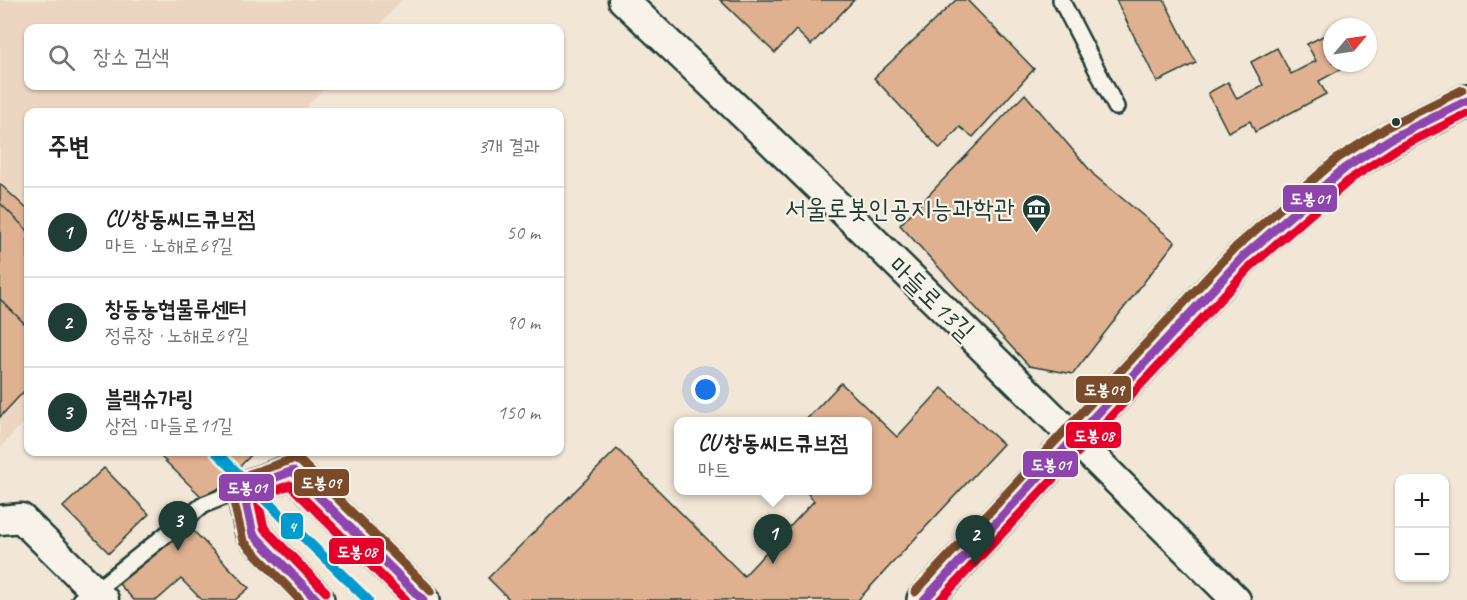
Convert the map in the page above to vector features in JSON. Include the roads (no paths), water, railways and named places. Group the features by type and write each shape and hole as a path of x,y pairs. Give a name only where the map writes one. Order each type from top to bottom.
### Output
{"main road":[{"path":"924,600 1243,257 1345,168 1392,138 1467,101"},
{"path":"317,600 253,534 243,489 293,471 423,600"}],"street":[{"name":"마들로13길","path":"623,0 754,124 1075,438 1236,600"},
{"path":"0,520 21,518 93,597"}],"lane":[{"path":"1061,0 1116,107"},
{"path":"93,597 203,505 243,489"}],"place":[{"name":"서울로봇인공지능과학관","path":"1036,234"},
{"name":"블랙슈가링","path":"178,551"},
{"name":"CU 창동씨드큐브점","path":"773,564"},
{"name":"창동농협물류센터","path":"975,565"}]}
